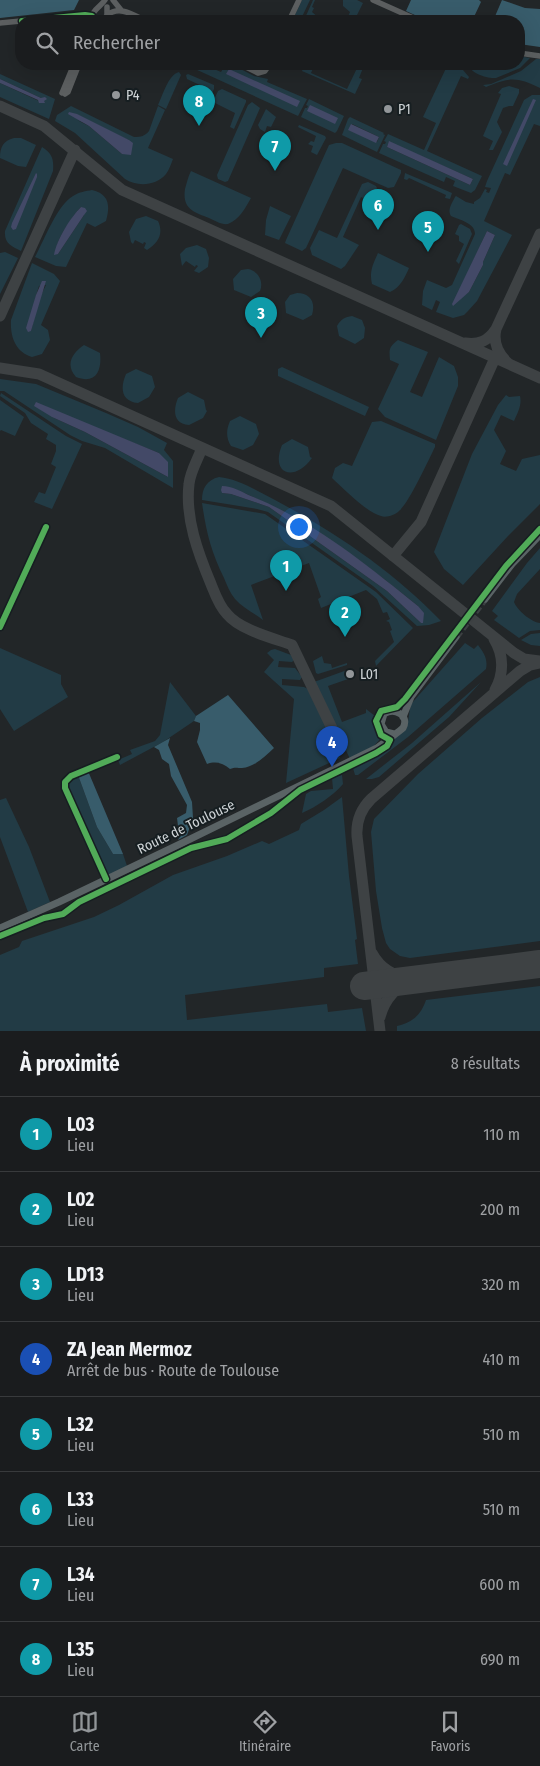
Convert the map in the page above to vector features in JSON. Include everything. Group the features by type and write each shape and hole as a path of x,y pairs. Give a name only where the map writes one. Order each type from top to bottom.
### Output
{"main road":[{"path":"485,599 512,564 540,535"},
{"path":"381,745 384,737 384,730 381,724 382,717 386,712 396,711 411,697 456,637"},
{"path":"384,730 394,734 402,729 403,717 411,697"},
{"path":"396,711 403,717"},
{"name":"Route de Toulouse","path":"0,928 329,772 381,745 394,734"}],"street":[{"path":"113,0 120,9"},
{"path":"292,15 298,0"},
{"path":"373,0 407,15"},
{"path":"106,3 106,15 120,9"},
{"path":"94,15 97,7 106,3 133,15"},
{"path":"0,23 15,22"},
{"path":"525,54 540,56"},
{"path":"70,80 72,70"},
{"path":"63,94 76,70"},
{"path":"252,70 258,73 266,70"},
{"path":"0,627 46,527"},
{"path":"106,879 65,788 65,782 70,776 117,757"}],"shaded area":[{"path":"0,0 79,0 74,10 0,18"},
{"path":"302,0 310,0 303,15 295,15"},
{"path":"313,0 315,0 312,12 316,15 306,15"},
{"path":"343,0 357,0 363,3 357,15 349,15 350,12 343,6"},
{"path":"411,0 479,0 481,2 475,15 415,15 406,11"},
{"path":"502,0 525,8 540,9 540,47 525,45 525,15 496,15"},
{"path":"536,59 540,59 540,88 519,80 501,81 486,87 483,85 491,84 525,70 525,68"},
{"path":"197,70 216,70 221,72 222,70 242,70 254,76 268,79 267,82 307,99 298,116"},
{"path":"228,70 231,70 300,101 297,107 226,74"},
{"path":"312,70 311,73 347,89 356,70 362,70 359,78 362,79 355,94 302,71"},
{"path":"445,70 463,70 469,77 468,79 461,76 427,151 482,176 475,190 471,193 453,186 455,181 446,177 444,182 379,153 386,142 384,141 388,134 424,150 436,123 423,117","holes":["389,142 473,179 470,185 387,147"]},
{"path":"472,70 515,70 496,78 479,75"},
{"path":"179,72 181,75 166,109 158,105 169,81"},
{"path":"0,74 55,99 49,119 0,97 0,83 39,101 43,101 45,98 41,98 0,79"},
{"path":"188,74 214,85 209,100 201,97 204,87 187,79 186,75"},
{"path":"0,79 47,99 44,101 45,103 39,103 38,100 0,83"},
{"path":"509,86 519,89 519,93 513,106 503,108 497,122 502,132 493,150 489,150 493,141 483,136 501,94 498,93 502,88"},
{"path":"222,89 246,100 234,129 230,127 235,113 213,102 218,91"},
{"path":"532,95 540,95 540,126 534,124 510,175 505,173 484,221 512,235 477,301 468,311 464,315 453,318 436,312 440,302 436,300 432,310 422,305 423,291 427,280 446,288 452,285 475,234 473,227 451,216 451,204 456,196 474,204 485,189 489,193 491,188 485,187 487,181 524,100","holes":["487,231 495,235 483,265 469,292 453,304"]},
{"path":"309,99 344,116 335,133 301,117 308,106 306,105"},
{"path":"533,99 536,100 507,166 503,164"},
{"path":"252,102 260,108 228,181 225,182 218,179 217,175 248,105"},
{"path":"310,105 338,118 335,124 307,111"},
{"path":"71,106 134,137 139,137 149,131 158,106 165,110 148,148 173,159 169,169 162,178 152,183 130,182 75,133 55,121 57,115","holes":["77,120 129,140 122,154 89,126"]},
{"path":"266,109 276,117 271,127 267,126 265,132 258,125"},
{"path":"69,112 77,114 129,140 133,143 131,155 122,154 89,126 68,114"},
{"path":"350,117 384,133 385,135 377,152 342,135","holes":["352,124 379,137 377,142 349,130"]},
{"path":"351,124 379,137 376,143 348,130"},
{"path":"299,125 325,136 326,138 317,155 311,152 313,146 308,144 311,141 314,142 316,136 298,127"},
{"path":"14,138 21,138 36,145 26,167 18,166 0,158 3,145"},
{"path":"389,141 473,179 470,185 387,147"},
{"path":"342,143 401,170 401,173 394,187 388,188 343,168 306,248 302,251 285,243 329,145"},
{"path":"42,147 52,157 53,171 21,251 11,246 7,241 5,231"},
{"path":"191,171 251,198 239,216 228,224 223,224 190,209 185,201 185,189"},
{"path":"36,173 37,177 16,229 13,230 11,227 12,223"},
{"path":"405,173 452,193 450,199 445,198 446,195 409,178 407,180 404,179"},
{"path":"368,182 377,188 371,202 361,197 343,237 359,245 345,266 341,269 312,255 310,248 319,230 337,238 362,184"},
{"path":"92,190 102,195 107,202 106,221 95,227 87,223 66,267 56,266 35,257 51,224 67,201 75,195","holes":["81,207 84,215 58,254 57,247 61,237"]},
{"path":"270,206 291,216 279,240 265,235 266,220"},
{"path":"81,207 87,211 58,254 54,255 64,229"},
{"path":"146,216 158,221 160,226 159,238 147,250 144,248 146,243 144,242 143,244 135,240 133,244 131,242 129,232 136,219"},
{"path":"461,224 470,229 472,234 459,264 456,261 464,244 459,241 459,236 455,234"},
{"path":"487,231 495,235 483,265 469,292 453,306 452,304"},
{"path":"197,245 206,249 209,258 208,267 199,273 194,271 198,266 196,265 195,267 186,261 182,266 180,254 186,248"},
{"path":"5,252 18,258 0,294 0,253"},
{"path":"378,253 409,268 400,285 390,292 372,284 371,272"},
{"path":"32,263 54,274 60,281 41,325 48,330 50,340 42,354 32,357 21,351 15,343 11,332 11,320","holes":["46,285 39,299 31,331 39,286"]},
{"path":"248,269 255,272 261,280 260,291 251,297 234,290 233,279 241,270"},
{"path":"42,281 46,281 31,331 28,332 26,328"},
{"path":"302,293 309,297 313,306 312,315 303,320 286,313 285,302 290,295"},
{"path":"352,316 362,320 365,328 364,338 355,344 339,336 337,326 343,319"},
{"path":"398,340 428,352 410,392 422,397 439,357 454,366 458,377 458,386 436,440 385,417 378,409 399,364 390,360 391,347"},
{"path":"84,345 100,353 99,370 97,374 89,379 76,377 71,368 73,355"},
{"path":"282,367 369,407 365,416 278,376 278,369"},
{"path":"136,369 152,376 155,387 149,397 138,403 128,400 123,393 126,374"},
{"path":"0,379 36,384 138,427 167,443 164,450 173,461 173,488 105,448 70,435 4,391 0,391","holes":["52,417 119,437 159,453 168,477 85,432"]},
{"path":"188,392 204,400 207,411 203,418 189,425 180,422 175,412 178,398"},
{"path":"1,393 66,436 82,444 52,509 34,502 39,492 45,494 56,467 51,464 56,451 56,445 46,439 48,434 31,423 25,413 0,396"},
{"path":"506,395 509,397 520,396 520,402 514,421 501,415 494,430 506,451 500,464 516,471 522,459 540,455 540,504 463,585 444,569 434,552 472,454 498,405"},
{"path":"0,400 24,417 15,436 0,431"},
{"path":"36,402 159,453 168,462 168,477 85,432 52,417 34,406"},
{"path":"240,416 256,424 259,434 253,445 243,450 231,446 227,434 230,421"},
{"path":"381,421 435,444 408,500 395,514 385,517 375,514 355,500 332,478 335,468 343,463 352,466 372,422"},
{"path":"292,439 308,447 310,457 312,458 298,471 291,473 281,468 279,455 282,445"},
{"path":"219,477 234,480 248,486 297,512 341,539 404,586 441,621 417,626 373,586 268,512 202,500 206,485 211,480","holes":["237,490 262,501 332,541 375,572 418,606 421,623 387,591 269,507 231,494 222,493"]},
{"path":"222,486 237,490 274,506 338,545 418,606 424,613 423,623 387,591 269,507 231,494 222,493"},
{"path":"202,503 265,514 376,592 413,628 376,666 375,661 394,642 389,622 386,621 390,619 387,612 383,613 377,599 366,590 321,608 318,599 321,597 309,563 251,585 263,620 245,608 230,592 212,550"},
{"path":"540,548 540,569 517,594 514,602 525,615 540,623 540,630 530,631 519,638 494,620 498,616 492,611"},
{"path":"540,633 540,646 531,645 521,640 531,634"},
{"path":"465,643 474,649 478,645 485,656 486,669 408,737 358,775 355,775 354,766 384,749 404,729 408,723 411,704"},
{"path":"0,648 61,675 61,684 68,697 14,731 0,709"},
{"path":"275,649 291,655 294,660 292,662 279,661 278,667 295,668 302,677 300,680 282,679 282,685 308,689 340,758 286,783 294,699 264,672 274,660 267,653"},
{"path":"322,656 324,663 331,664 332,668 347,663 347,665 318,674 316,673 313,661"},
{"path":"347,670 350,672 347,674 348,679 328,686 342,722 366,713 366,709 375,716 376,728 382,737 373,747 350,759 314,682"},
{"path":"540,677 540,941 410,958 400,956 390,949 386,943 382,928 376,891 371,832 374,819 418,774 482,718 528,682"},
{"path":"170,682 196,716 194,721 163,742 120,765 118,760 132,754 130,750 155,741 160,735"},
{"path":"481,682 449,717 379,777 366,779 412,743"},
{"path":"228,695 274,748 260,761 251,766 230,769 219,763 207,764 197,742 200,723 194,721 196,716"},
{"path":"170,738 168,745 192,802 193,818 187,835 178,840 184,829 178,826 177,818 186,813 187,805 171,776 169,764 162,759 159,750 154,747"},
{"path":"88,771 123,854 113,854 97,827 78,775"},
{"path":"78,775 97,827 113,854 123,854 127,866 109,875 103,870 68,787 68,781"},
{"path":"342,775 343,784 334,793 313,808 302,813 306,794 311,791 333,789 332,778"},
{"path":"342,797 358,964 324,968 324,977 185,995 187,1020 327,1004 328,1012 362,1008 366,1031 0,1031 0,955 19,947 22,941 94,917 173,875 227,856 262,841 269,844 299,830 301,824"},
{"path":"6,798 29,847 50,902 28,912 0,837 0,800"},
{"path":"540,986 540,1031 397,1031 397,1026 412,1020 419,1014 426,1000"}],"taxiway":[{"path":"0,106 44,126 122,190 540,378"},
{"path":"0,316 75,150"},
{"path":"465,343 483,341 490,337 496,329 540,234"},
{"path":"496,329 495,339 497,348 501,356 508,363"},
{"path":"393,556 421,522 495,358"},
{"path":"0,368 39,374 331,506 514,653 524,659 540,661"},
{"path":"202,448 190,479 189,510 197,548 217,600 227,614 240,625 292,645 341,747"},
{"path":"494,639 500,651 502,664 500,678 495,690"},
{"path":"380,1031 357,836 357,825 360,816 364,807 371,799 520,671 530,665 540,663"},
{"path":"372,953 389,972 413,979"},
{"path":"380,1017 392,993 414,979"}],"runway":[{"path":"364,986 540,964"}],"tunnel":[{"path":"456,637 485,599"}],"cycle path":[{"path":"0,627 46,527"},
{"path":"0,936 44,918 63,914 79,902 191,848 227,839 271,813 300,790 387,746 390,740 381,735 376,721 381,711 397,707 405,699 506,566 540,529"},
{"path":"106,879 65,788 65,782 71,776 117,757"}],"place":[{"name":"P4","path":"116,95"},
{"name":"P1","path":"388,109"},
{"name":"L35","path":"199,126"},
{"name":"L34","path":"275,171"},
{"name":"L33","path":"378,230"},
{"name":"L32","path":"428,252"},
{"name":"LD13","path":"261,338"},
{"name":"L03","path":"286,591"},
{"name":"L02","path":"345,637"},
{"name":"L01","path":"350,674"},
{"name":"ZA Jean Mermoz","path":"332,767"}]}
